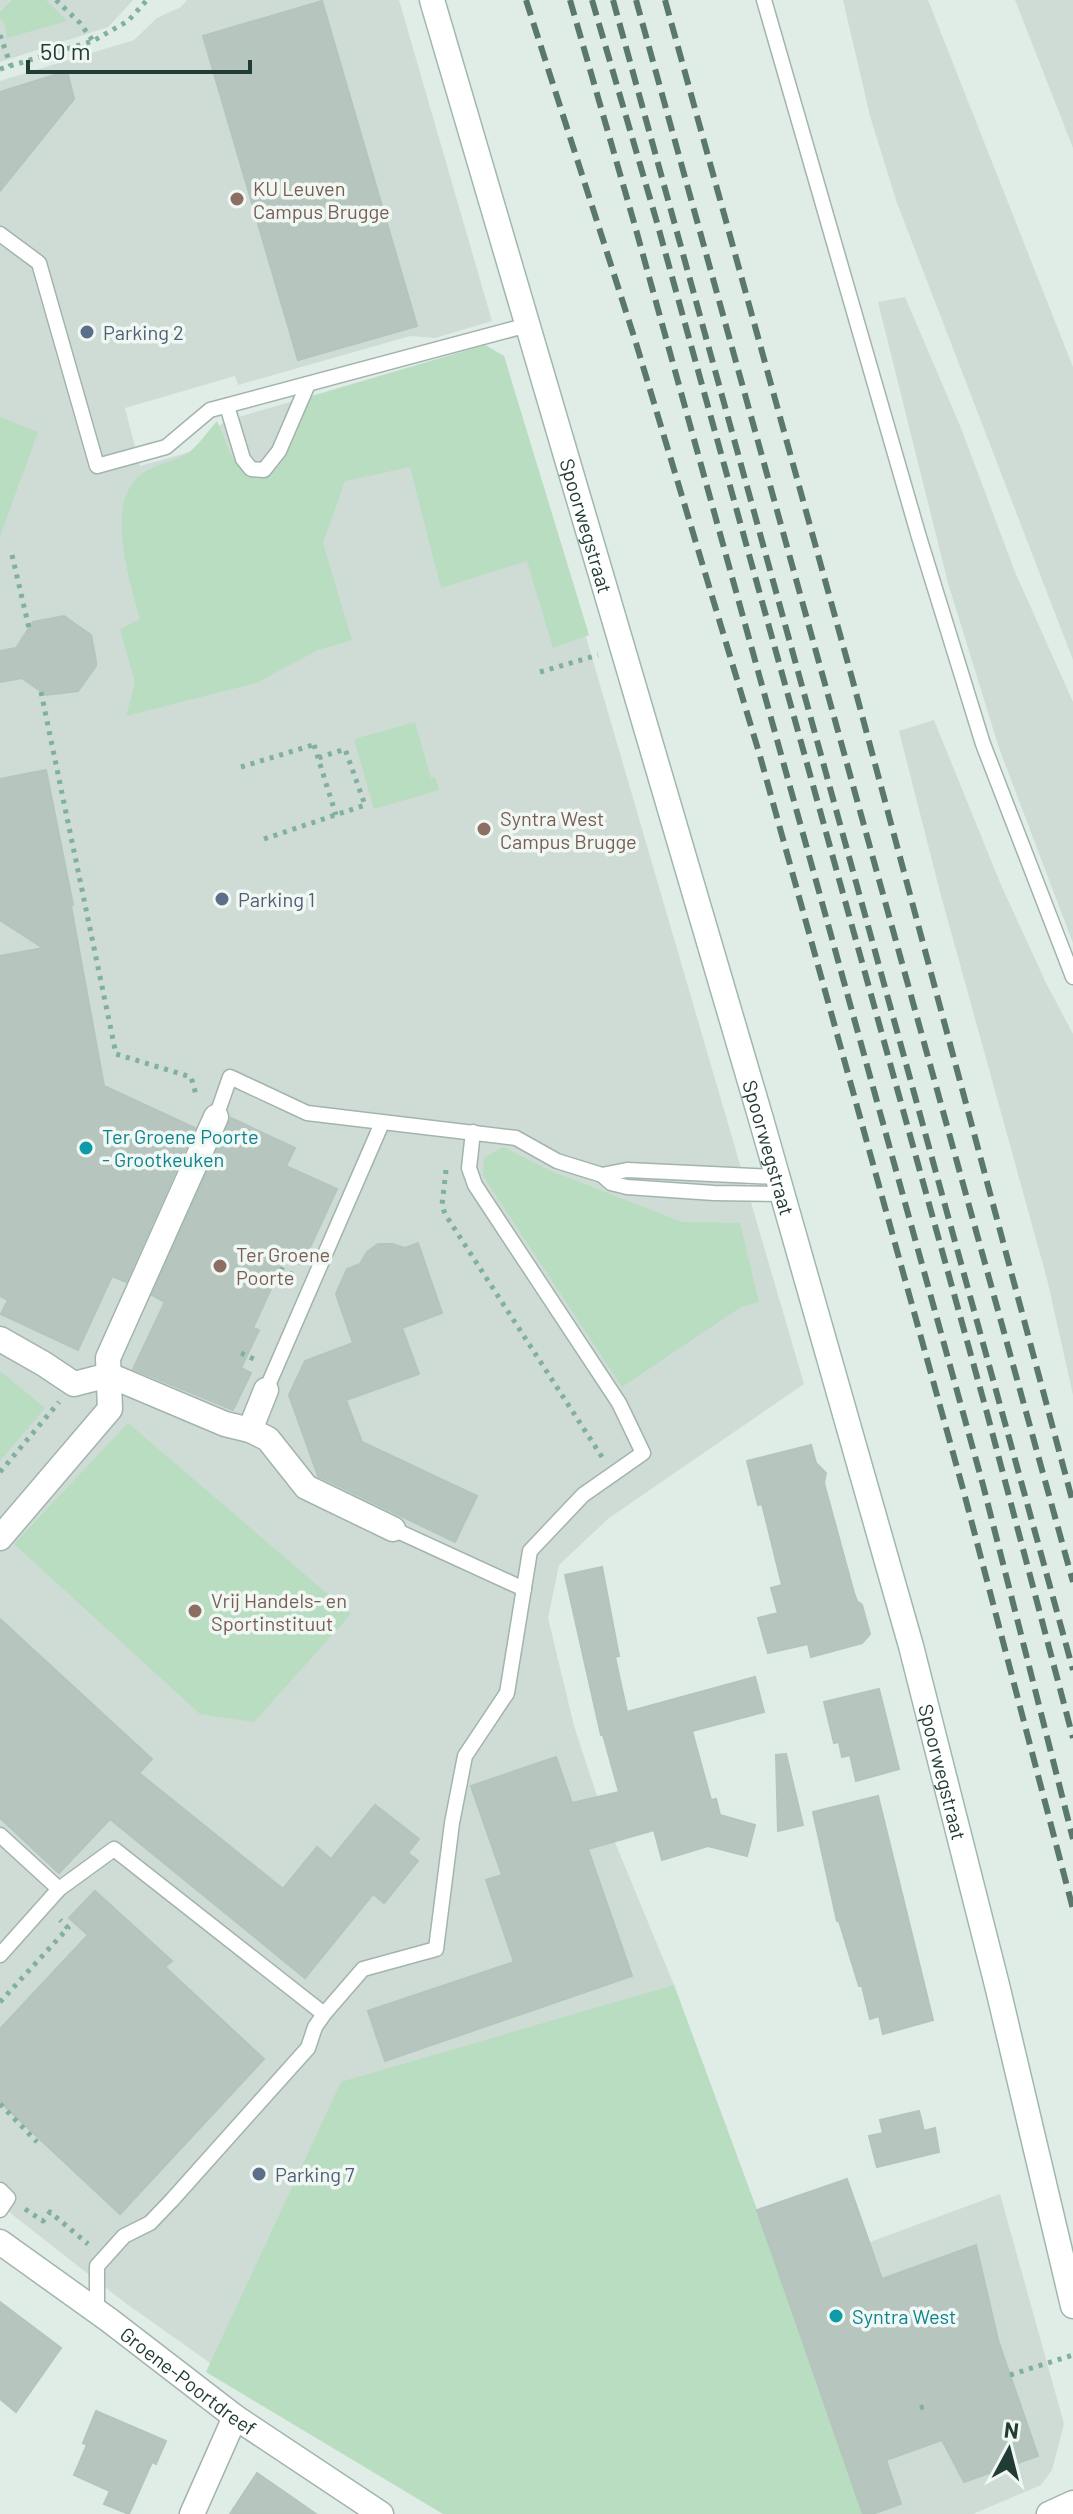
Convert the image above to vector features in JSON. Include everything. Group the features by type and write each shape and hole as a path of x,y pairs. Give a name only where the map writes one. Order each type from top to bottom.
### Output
{"street":[{"name":"Spoorwegstraat","path":"432,0 780,1185 911,1646 997,1985 1073,2306"},
{"path":"0,1538 110,1409 108,1358 211,1126"},
{"path":"0,1339 74,1384 109,1375 225,1424 250,1430 268,1439 306,1487 393,1529"},
{"path":"250,1430 266,1390"},
{"name":"Groene-Poortdreef","path":"0,2242 97,2311 235,2417 381,2514"},
{"path":"192,2514 235,2417"},
{"path":"1049,2514 1073,2503"}],"lane":[{"path":"764,0 914,522 983,744 1073,977"},
{"path":"0,234 39,263 97,466 166,447 210,410 528,325"},
{"path":"227,406 243,459 251,469 264,470 279,451 308,384"},
{"path":"211,1126 230,1077 307,1113 516,1138 557,1161 602,1175 627,1170 780,1185"},
{"path":"266,1390 382,1123"},
{"path":"97,2311 97,2266 104,2257 124,2236 150,2223 172,2200 308,2048 315,2027 324,2014 363,1969 436,1949 452,1823 465,1756 507,1693 530,1551 583,1495 643,1453 619,1403 475,1185 469,1168 473,1132"},
{"path":"393,1529 524,1589"},
{"path":"0,1835 59,1889"},
{"path":"0,1955 59,1889 114,1849 324,2014"}],"path":[{"path":"56,0 80,23 93,41"},
{"path":"0,69 93,41 128,21 147,0"},
{"path":"0,35 11,66"},
{"path":"12,555 29,628"},
{"path":"540,672 622,648"},
{"path":"41,692 116,1054 191,1077 211,1126"},
{"path":"241,767 315,745 336,815"},
{"path":"264,839 365,805 345,749 318,758"},
{"path":"450,1130 442,1205 445,1214 613,1474"},
{"path":"0,1472 74,1384"},
{"path":"0,2002 68,1928 44,1906"},
{"path":"0,2104 37,2142"},
{"path":"3,2199 43,2221 50,2212 104,2257"},
{"path":"1010,2375 1073,2355"}],"shaded area":[{"path":"0,0 133,0 108,27 0,62"},
{"name":"Ter Groene Poorte","path":"187,0 399,0 492,321 435,338 410,336 238,385 235,376 125,408 140,466 190,452 225,421 485,345 504,356 804,1384 609,1518 559,1565 548,1618 574,1726 602,1811 674,1985 757,2210 857,2208 870,2242 1000,2194 1064,2424 1052,2470 1041,2485 973,2514 863,2514 268,2404 124,2302 0,2205 0,81 134,40 157,18 181,7"},
{"path":"843,0 928,0 1073,367 1073,660 897,203 870,116"},
{"path":"1015,0 1073,0 1073,148"},
{"path":"905,297 961,428 1015,572 1073,702 1073,943 999,748 948,583 878,302"},
{"path":"934,720 1001,885 1073,1034 1073,1395 1047,1279 899,731"}],"green space":[{"path":"12,0 46,0 67,21 7,38 0,12"},
{"path":"485,345 504,356 589,635 553,648 527,561 441,588 410,467 345,481 323,543 352,640 318,650 256,683 126,716 135,683 120,629 140,619 123,542 124,502 131,485 148,470 188,453 217,421 238,466 253,477 263,478 282,462 310,397"},
{"path":"0,417 38,432 0,536"},
{"path":"415,722 431,778 435,777 439,790 374,809 354,739"},
{"path":"503,1147 551,1171 682,1222 740,1223 759,1302 741,1307 622,1387 483,1176 484,1158"},
{"path":"0,1371 45,1408 0,1461"},
{"path":"128,1423 351,1614 254,1722 200,1714 14,1544"},
{"path":"674,1985 865,2514 443,2514 206,2372 341,2082"}],"building":[{"path":"322,1 417,326 298,360 203,36"},
{"path":"67,71 74,99 0,191 0,92"},
{"path":"64,616 91,635 96,661 96,666 78,691 46,695 22,678 0,682 0,651 16,648 33,622"},
{"name":"Ter Groene Poorte - Grootkeuken","path":"46,770 104,1086 195,1128 126,1282 112,1276 78,1350 1,1314 8,1300 0,1296 0,956 43,948 0,920 0,779"},
{"name":"Ter Groene Poorte","path":"231,1118 295,1148 286,1166 337,1189 302,1265 285,1258 253,1328 259,1330 241,1368 251,1373 233,1410 133,1369 165,1302 152,1295"},
{"path":"418,1243 442,1313 402,1328 419,1374 346,1400 362,1442 477,1496 455,1542 318,1476 289,1395 305,1361 353,1343 336,1294 347,1269 360,1264 367,1252 378,1244 405,1248"},
{"path":"811,1445 816,1463 826,1473 824,1483 854,1593 862,1605 870,1634 862,1643 811,1657 808,1644 768,1653 758,1618 778,1613 771,1588 782,1585 762,1504 758,1505 747,1461"},
{"path":"602,1567 619,1656 615,1657 627,1712 755,1677 764,1712 692,1731 711,1800 716,1799 720,1815 755,1825 747,1856 708,1846 662,1860 654,1830 588,1849 632,1976 385,2061 368,2011 514,1962 486,1880 502,1875 471,1786 556,1757 572,1803 619,1792 601,1735 565,1575"},
{"path":"0,1619 152,1759 139,1773 283,1889 317,1847 331,1859 375,1805 419,1839 408,1853 418,1861 384,1903 373,1894 305,1978 110,1819 59,1873 0,1818"},
{"path":"879,1689 899,1769 856,1781 850,1755 842,1757 839,1742 834,1743 824,1702"},
{"path":"786,1754 803,1825 778,1831 776,1755"},
{"path":"878,1796 933,2020 883,2034 879,2016 870,2019 862,1986 859,1986 837,1921 813,1812"},
{"path":"95,1891 172,1961 165,1967 264,2059 120,2214 0,2102 0,2029 88,1935 69,1918"},
{"path":"919,2111 924,2131 935,2128 939,2152 877,2167 869,2136 883,2133 880,2120"},
{"path":"847,2179 882,2279 976,2245 998,2340 1038,2456 964,2482 942,2440 886,2460 901,2504 863,2514 757,2210"},
{"path":"0,2302 61,2348 16,2412 0,2399"},
{"path":"96,2411 166,2441 156,2464 152,2462 129,2514 104,2504 110,2491 74,2475 87,2445 83,2443"},
{"path":"257,2473 286,2493 316,2514 230,2514"}],"railway":[{"path":"526,0 636,343 760,756 963,1489 1073,1909"},
{"path":"570,0 983,1485 1073,1839"},
{"path":"592,0 656,219 987,1413 1073,1738"},
{"path":"613,0 1073,1670"},
{"path":"636,0 1073,1582"},
{"path":"665,0 852,678 1073,1503"}],"place":[{"name":"KU Leuven Campus Brugge","path":"237,199"},
{"name":"Parking 2","path":"87,332"},
{"name":"Syntra West Campus Brugge","path":"484,829"},
{"name":"Parking 1","path":"222,899"},
{"name":"Ter Groene Poorte - Grootkeuken","path":"86,1148"},
{"name":"Ter Groene Poorte","path":"220,1266"},
{"name":"Vrij Handels- en Sportinstituut","path":"195,1611"},
{"name":"Parking 7","path":"259,2174"},
{"name":"Syntra West","path":"836,2316"}]}
